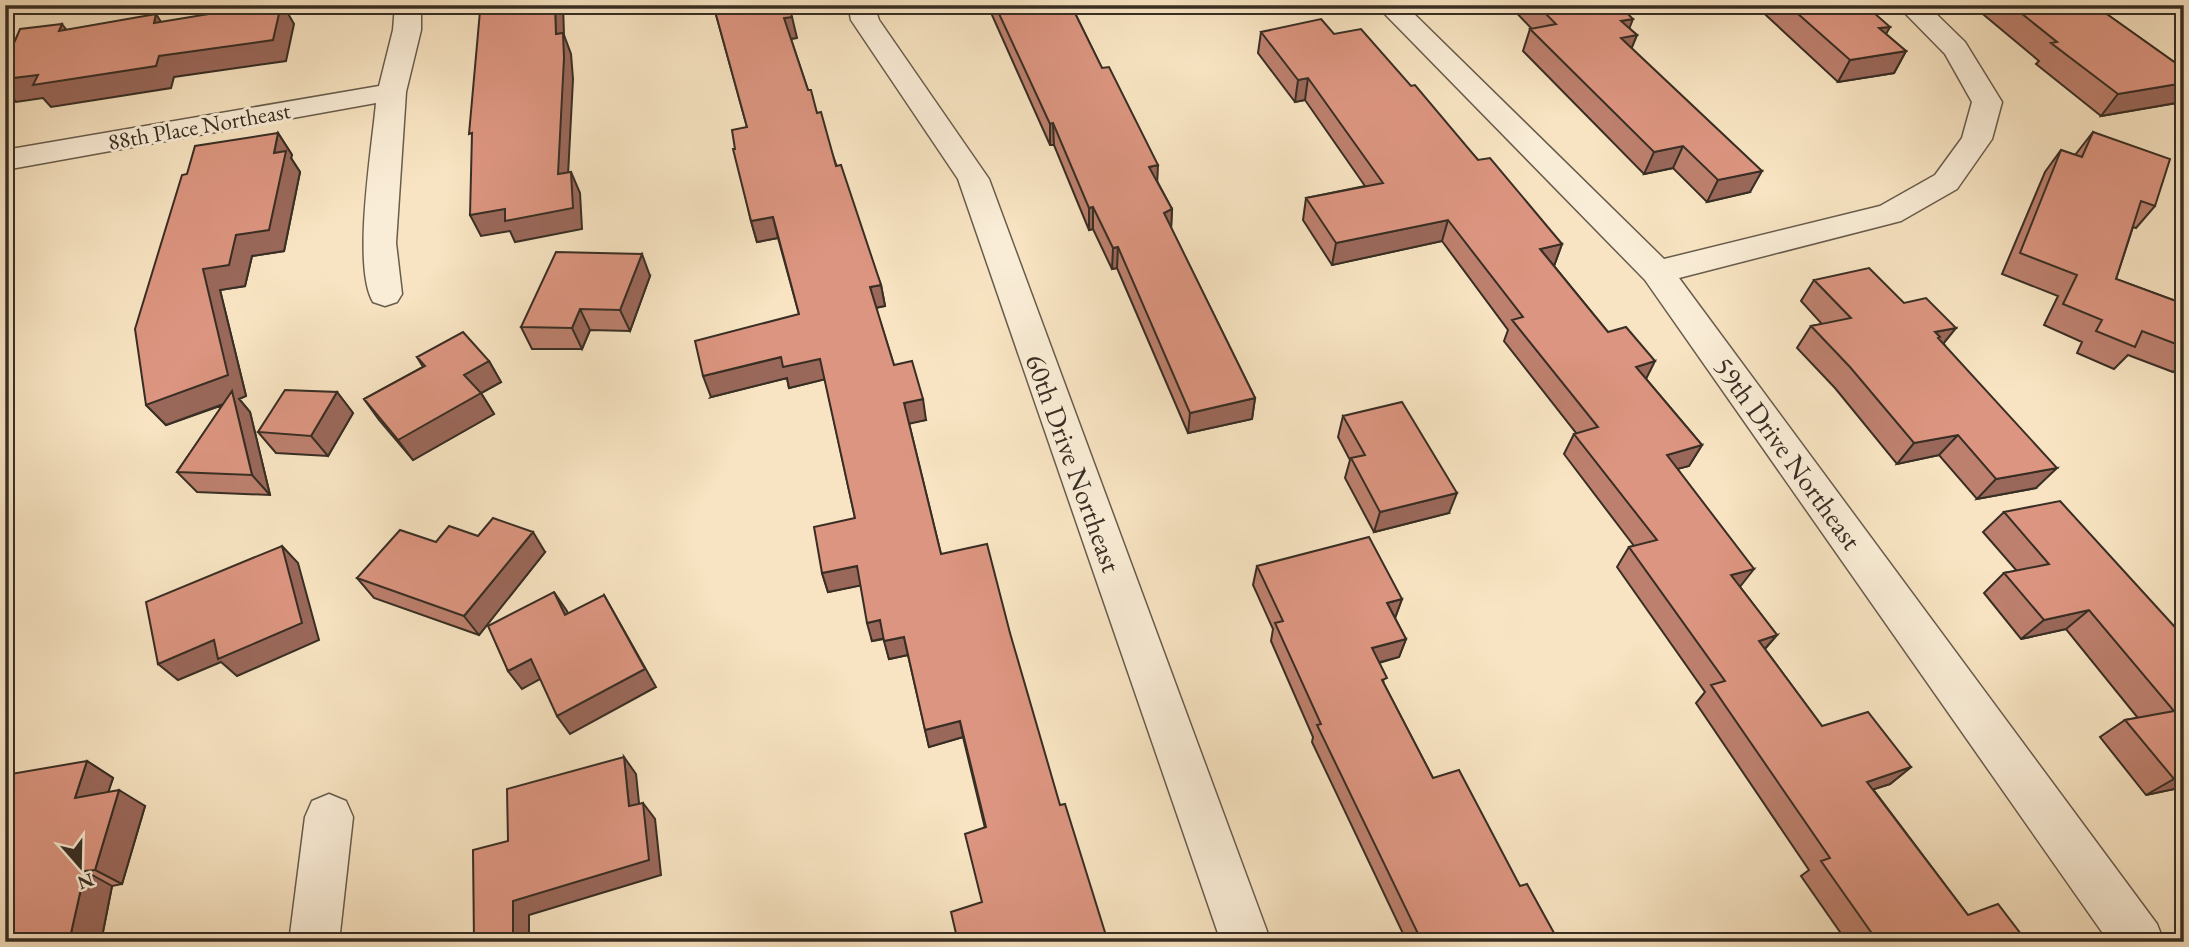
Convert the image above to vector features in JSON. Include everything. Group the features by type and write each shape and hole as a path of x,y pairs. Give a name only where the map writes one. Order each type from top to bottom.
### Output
{"street":[{"path":"385,294 380,243 392,92 407,30 408,5"},
{"name":"60th Drive Northeast","path":"861,5 864,20 973,179 1246,942"},
{"name":"59th Drive Northeast","path":"1389,5 1657,272 2139,942"},
{"path":"1657,272 1891,214 1946,182 1977,139 1987,102 1965,58 1935,24 1910,5"},
{"name":"88th Place Northeast","path":"5,160 392,92"},
{"path":"314,942 329,817"}],"building":[{"path":"264,5 281,5 273,40 159,56 156,66 33,85 38,75 5,79 5,64 20,29 62,24 59,31 156,14 154,23"},
{"path":"476,5 555,5 556,34 563,33 564,58 558,174 571,172 573,208 505,221 505,209 470,215 472,133 469,134 480,11 475,12"},
{"path":"717,5 789,5 792,17 784,18 817,113 821,112 836,166 841,165 881,285 870,287 894,365 912,361 923,399 904,403 941,554 987,544 1060,805 1065,804 1108,942 958,942 951,912 982,902 965,834 986,827 960,721 925,730 904,637 884,641 880,620 867,623 857,566 822,573 814,527 855,518 820,359 783,367 781,357 703,376 695,341 799,314 773,217 751,221 733,149 732,130 747,127 715,11 719,11"},
{"path":"995,5 1071,5 1102,68 1109,67 1158,165 1149,167 1172,209 1164,213 1255,398 1190,413 1118,247 1113,248 1093,207 1089,208 1053,123 1050,124"},
{"path":"1537,5 1619,5 1633,19 1621,21 1637,35 1621,38 1762,171 1718,180 1683,146 1654,152 1530,29 1556,24"},
{"path":"1788,5 1865,5 1890,27 1879,28 1906,51 1850,60"},
{"path":"2011,5 2094,5 2184,69 2184,83 2118,94 2051,43 2057,42"},
{"path":"1321,19 1334,34 1361,29 1411,86 1415,85 1478,160 1490,158 1562,244 1540,249 1608,332 1626,327 1655,361 1636,367 1702,445 1667,455 1754,569 1731,575 1777,635 1759,641 1822,726 1868,712 1911,767 1867,782 1968,915 1998,904 2027,942 1878,942 1821,861 1830,858 1711,685 1725,681 1629,547 1657,540 1574,434 1598,427 1512,320 1523,317 1448,220 1336,243 1306,198 1383,183 1308,78 1298,80 1261,32"},
{"path":"2093,132 2170,159 2155,206 2141,201 2116,279 2184,304 2184,347 2142,331 2135,347 2096,331 2102,320 2063,304 2077,275 2020,253 2061,150 2082,157"},
{"path":"278,133 274,153 286,151 269,230 236,235 229,265 203,269 228,375 146,405 135,329 182,175 187,174 195,146"},
{"path":"556,252 642,254 620,310 580,309 572,328 521,327"},
{"path":"1869,268 1904,303 1926,298 1956,328 1935,332 2057,468 1996,479 1958,435 1914,443 1850,367 1811,326 1851,318 1814,280"},
{"path":"463,332 489,361 464,375 481,393 398,440 364,399 425,366 417,357"},
{"path":"285,390 337,392 311,436 258,432"},
{"path":"232,391 252,475 177,472"},
{"path":"1402,402 1457,493 1380,512 1351,458 1365,455 1343,416"},
{"path":"2060,501 2184,637 2184,777 2174,779 2125,720 2174,711 2089,610 2044,620 2004,573 2049,564 2004,512"},
{"path":"493,518 533,532 464,616 357,578 400,530 436,542 449,526 478,536"},
{"path":"1369,537 1402,599 1387,603 1406,639 1372,648 1387,678 1382,680 1433,778 1459,770 1520,886 1527,884 1559,942 1422,942 1317,725 1321,724 1275,623 1283,621 1257,566"},
{"path":"282,546 302,623 218,659 214,640 158,664 146,602"},
{"path":"554,592 565,615 604,595 645,669 557,716 531,659 508,671 488,626"},
{"path":"624,757 629,806 643,803 649,860 513,901 513,942 474,942 473,850 508,841 507,789"},
{"path":"87,761 75,798 119,790 95,870 85,871 69,942 5,942 5,775"}]}
